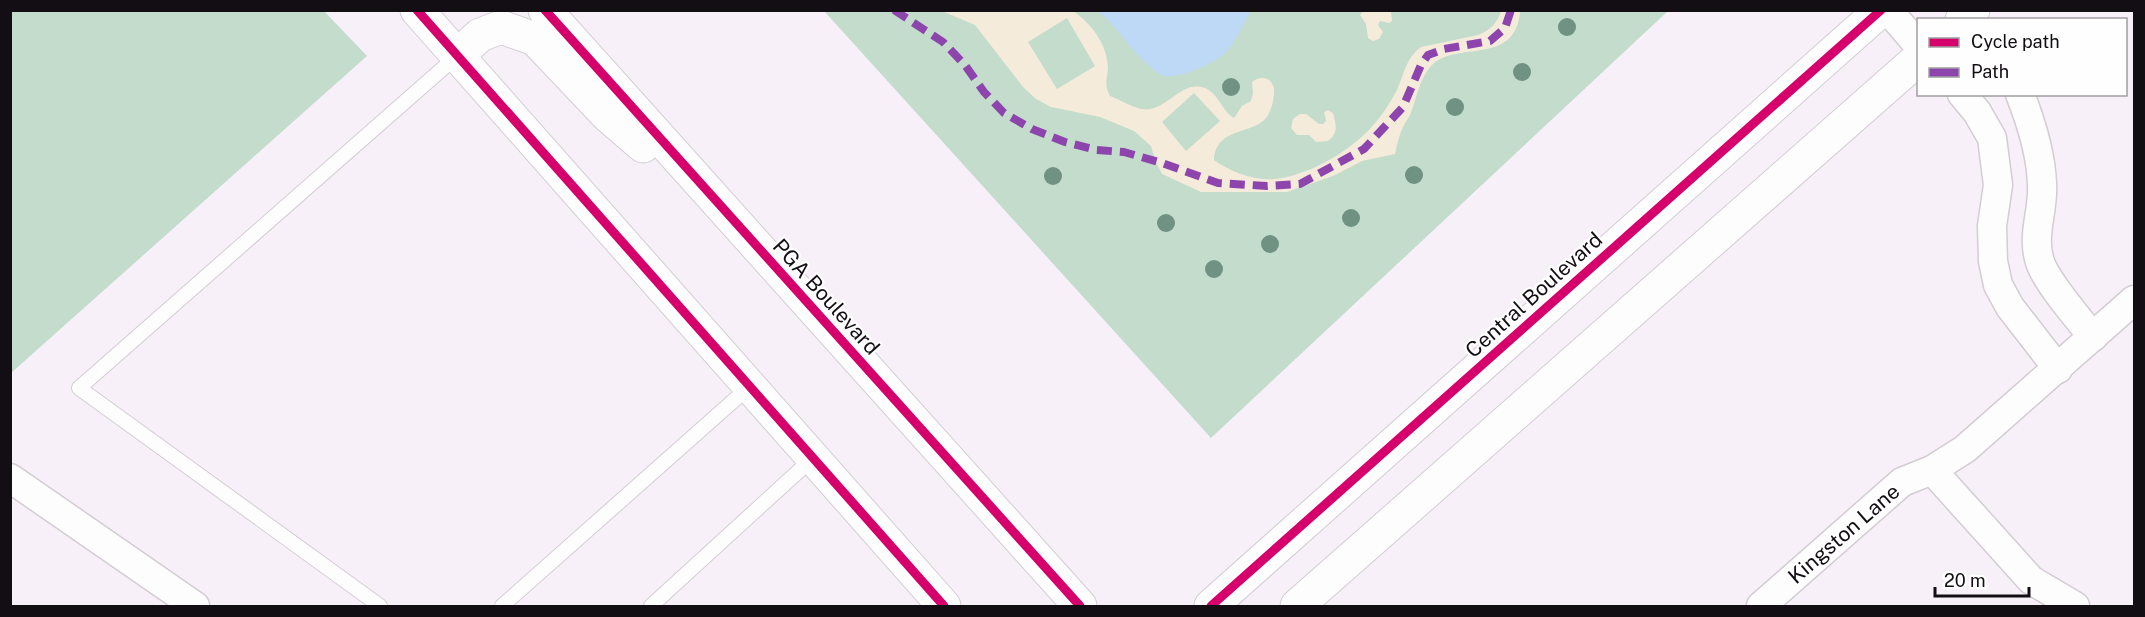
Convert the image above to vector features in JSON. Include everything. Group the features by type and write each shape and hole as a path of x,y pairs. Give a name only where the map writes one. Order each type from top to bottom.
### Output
{"main road":[{"path":"417,10 944,606"},
{"name":"PGA Boulevard","path":"545,10 1080,606"},
{"name":"Central Boulevard","path":"1211,606 1881,10"},
{"path":"457,56 480,35 501,27 535,39 607,115 744,233"},
{"path":"1297,606 1917,60"}],"street":[{"path":"1888,10 1917,44"},
{"path":"1964,96 1977,112 1992,138 1998,185 1992,226 1993,261 1998,285 2018,318 2058,369"},
{"path":"2021,96 2032,124 2043,185 2036,236 2040,262 2059,293 2093,337"},
{"name":"Kingston Lane","path":"1761,606 1902,482 1932,470 1965,449 2134,300"},
{"path":"1932,470 2031,580 2075,606"},
{"path":"10,478 195,606"}],"lane":[{"path":"380,606 80,388 457,56"},
{"path":"502,606 750,387"},
{"path":"651,606 813,458"}],"green space":[{"path":"11,10 324,11 367,56 11,373"},
{"path":"824,11 1668,11 1211,438"}],"sand":[{"path":"942,11 1073,11 1086,22 1102,44 1107,60 1106,86 1110,96 1141,109 1157,107 1183,90 1197,86 1210,91 1234,118 1242,106 1251,101 1252,82 1261,78 1268,79 1274,91 1268,115 1255,126 1222,141 1216,149 1214,160 1243,175 1259,179 1275,179 1319,166 1360,139 1384,111 1397,90 1409,61 1421,47 1478,35 1493,26 1501,11 1520,11 1516,28 1508,39 1497,46 1444,57 1433,64 1421,82 1410,115 1400,133 1395,154 1362,161 1333,176 1287,192 1201,192 1162,174 1151,146 1134,131 1100,117 1051,107 1036,99 1023,87 975,25","holes":["1067,18 1095,66 1057,89 1028,42","1194,93 1220,121 1186,151 1162,122"]},
{"path":"1363,11 1391,12 1392,21 1389,23 1380,21 1378,25 1383,32 1379,39 1373,41 1368,38 1366,24 1360,15"},
{"path":"1328,110 1333,113 1336,128 1334,135 1328,141 1316,142 1309,135 1297,135 1291,128 1293,119 1300,114 1306,114 1319,124 1323,124 1326,121 1324,112"}],"water":[{"path":"1098,11 1251,11 1235,40 1224,54 1196,70 1164,76 1144,62"}],"marked path":[{"path":"894,10 943,42 1004,113 1032,129 1065,142 1096,150 1124,152 1162,163 1218,183 1267,186 1300,184 1364,149 1403,107 1421,65 1428,55 1444,49 1490,41 1505,28 1511,10"}],"cycle path":[{"path":"417,10 944,606"},
{"path":"545,10 1080,606"},
{"path":"1211,606 1881,10"}]}
